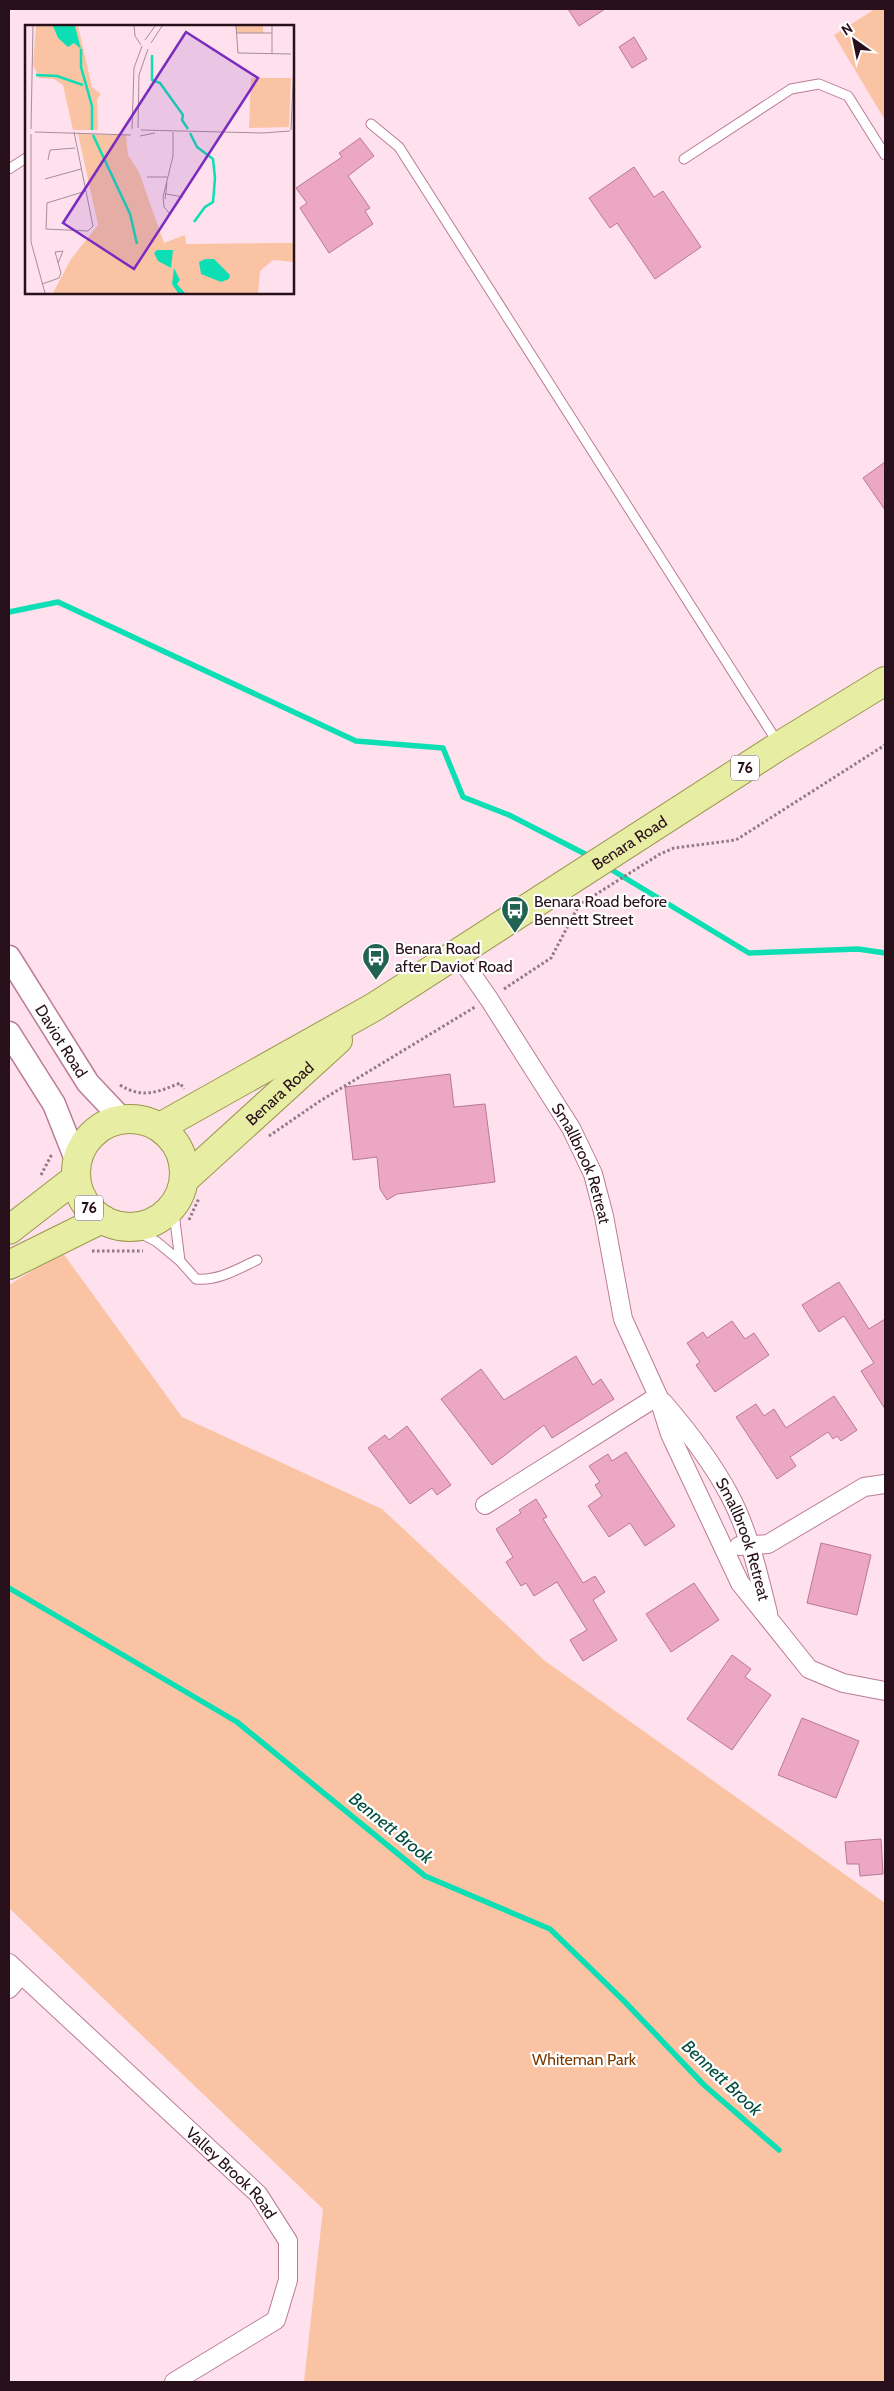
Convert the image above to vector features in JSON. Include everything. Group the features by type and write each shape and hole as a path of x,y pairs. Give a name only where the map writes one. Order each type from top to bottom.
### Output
{"main road":[{"name":"Benara Road","path":"160,1127 374,1007 779,746 885,681"},
{"name":"Benara Road","path":"192,1188 374,1007"},
{"name":"76","path":"9,1230 93,1134 107,1124 122,1119 136,1119 160,1127 172,1137 180,1150 192,1188 180,1193 173,1205 161,1217 146,1224 129,1227 115,1225 102,1219 89,1208 69,1163"},
{"name":"76","path":"9,1265 102,1219"}],"street":[{"name":"Smallbrook Retreat","path":"457,953 489,999 571,1128 593,1174 604,1216 623,1319 658,1396 670,1434 740,1583 768,1616 787,1644 809,1669 843,1684 885,1691"},
{"name":"Daviot Road","path":"9,957 88,1083 122,1119"},
{"path":"9,1033 54,1104 69,1163"},
{"name":"Smallbrook Retreat","path":"658,1396 688,1432 730,1496 750,1545 768,1616"},
{"path":"484,1506 658,1396"},
{"path":"723,1546 768,1544 864,1487 885,1484"},
{"name":"Valley Brook Road","path":"9,1988 15,1969 258,2194 288,2241 288,2280 276,2320 174,2382"}],"lane":[{"path":"684,159 791,89 819,84 848,96 885,155"},
{"path":"371,124 399,147 779,746"},
{"path":"9,169 25,159"},
{"path":"173,1205 180,1260"},
{"path":"129,1227 157,1242 180,1260 196,1279 206,1280 221,1276 257,1260"}],"path":[{"path":"263,1140 320,1101 489,999 551,958 579,905 674,848 736,840 885,745"},
{"path":"88,1083 103,1074 128,1090 154,1094 180,1083 196,1107"},
{"path":"38,1180 69,1163"},
{"path":"178,1242 187,1234 192,1188"},
{"path":"87,1251 165,1250"}],"green space":[{"path":"875,9 885,9 885,120 834,35"},
{"name":"Whiteman Park","path":"62,1252 182,1417 382,1509 545,1661 885,1903 885,2382 304,2382 323,2209 9,1908 9,1285"}],"building":[{"path":"568,9 605,9 579,26"},
{"path":"634,37 647,59 632,68 619,47"},
{"path":"360,138 374,156 348,176 370,208 365,211 373,224 329,253 300,208 307,203 296,188 342,157 339,153"},
{"path":"634,167 654,197 663,191 701,247 655,279 617,223 610,228 589,198"},
{"path":"885,462 885,510 863,478"},
{"path":"450,1074 454,1107 485,1104 495,1182 397,1194 387,1200 380,1189 377,1157 353,1160 345,1087"},
{"path":"839,1282 869,1329 885,1319 885,1409 861,1371 874,1363 844,1316 819,1332 802,1305"},
{"path":"732,1321 745,1339 754,1333 769,1355 715,1392 696,1365 700,1362 687,1343 703,1332 707,1338"},
{"path":"576,1356 593,1385 601,1379 614,1399 552,1438 544,1425 492,1465 441,1399 481,1369 504,1400"},
{"path":"834,1396 857,1430 841,1441 837,1436 833,1439 828,1432 790,1457 796,1466 777,1479 736,1417 756,1404 764,1416 774,1409 786,1428"},
{"path":"407,1426 451,1485 437,1495 432,1488 410,1504 368,1448 385,1435 389,1440"},
{"path":"626,1452 675,1526 645,1546 630,1523 609,1537 588,1506 602,1496 595,1485 600,1482 589,1466 608,1454 612,1461"},
{"path":"536,1499 547,1517 543,1519 583,1583 595,1576 605,1592 593,1600 617,1640 583,1661 570,1640 587,1630 557,1582 534,1596 526,1583 521,1586 506,1562 513,1557 496,1529 521,1513 519,1510"},
{"path":"821,1543 871,1555 857,1615 807,1603"},
{"path":"694,1583 719,1620 671,1652 646,1614"},
{"path":"732,1655 751,1669 745,1677 771,1695 732,1750 687,1719"},
{"path":"802,1718 859,1741 836,1798 778,1775"},
{"path":"881,1839 883,1874 860,1876 859,1864 847,1864 845,1842"}],"waterway":[{"path":"9,612 58,602 356,741 443,748 463,797 509,815 591,857"},
{"path":"607,867 749,953 858,949 885,953"},
{"name":"Bennett Brook","path":"9,1588 237,1722 425,1876 550,1929 624,2001 704,2085 779,2150"}],"place":[{"name":"Benara Road before Bennett Street","path":"515,934"},
{"name":"Benara Road after Daviot Road","path":"376,981"}]}
